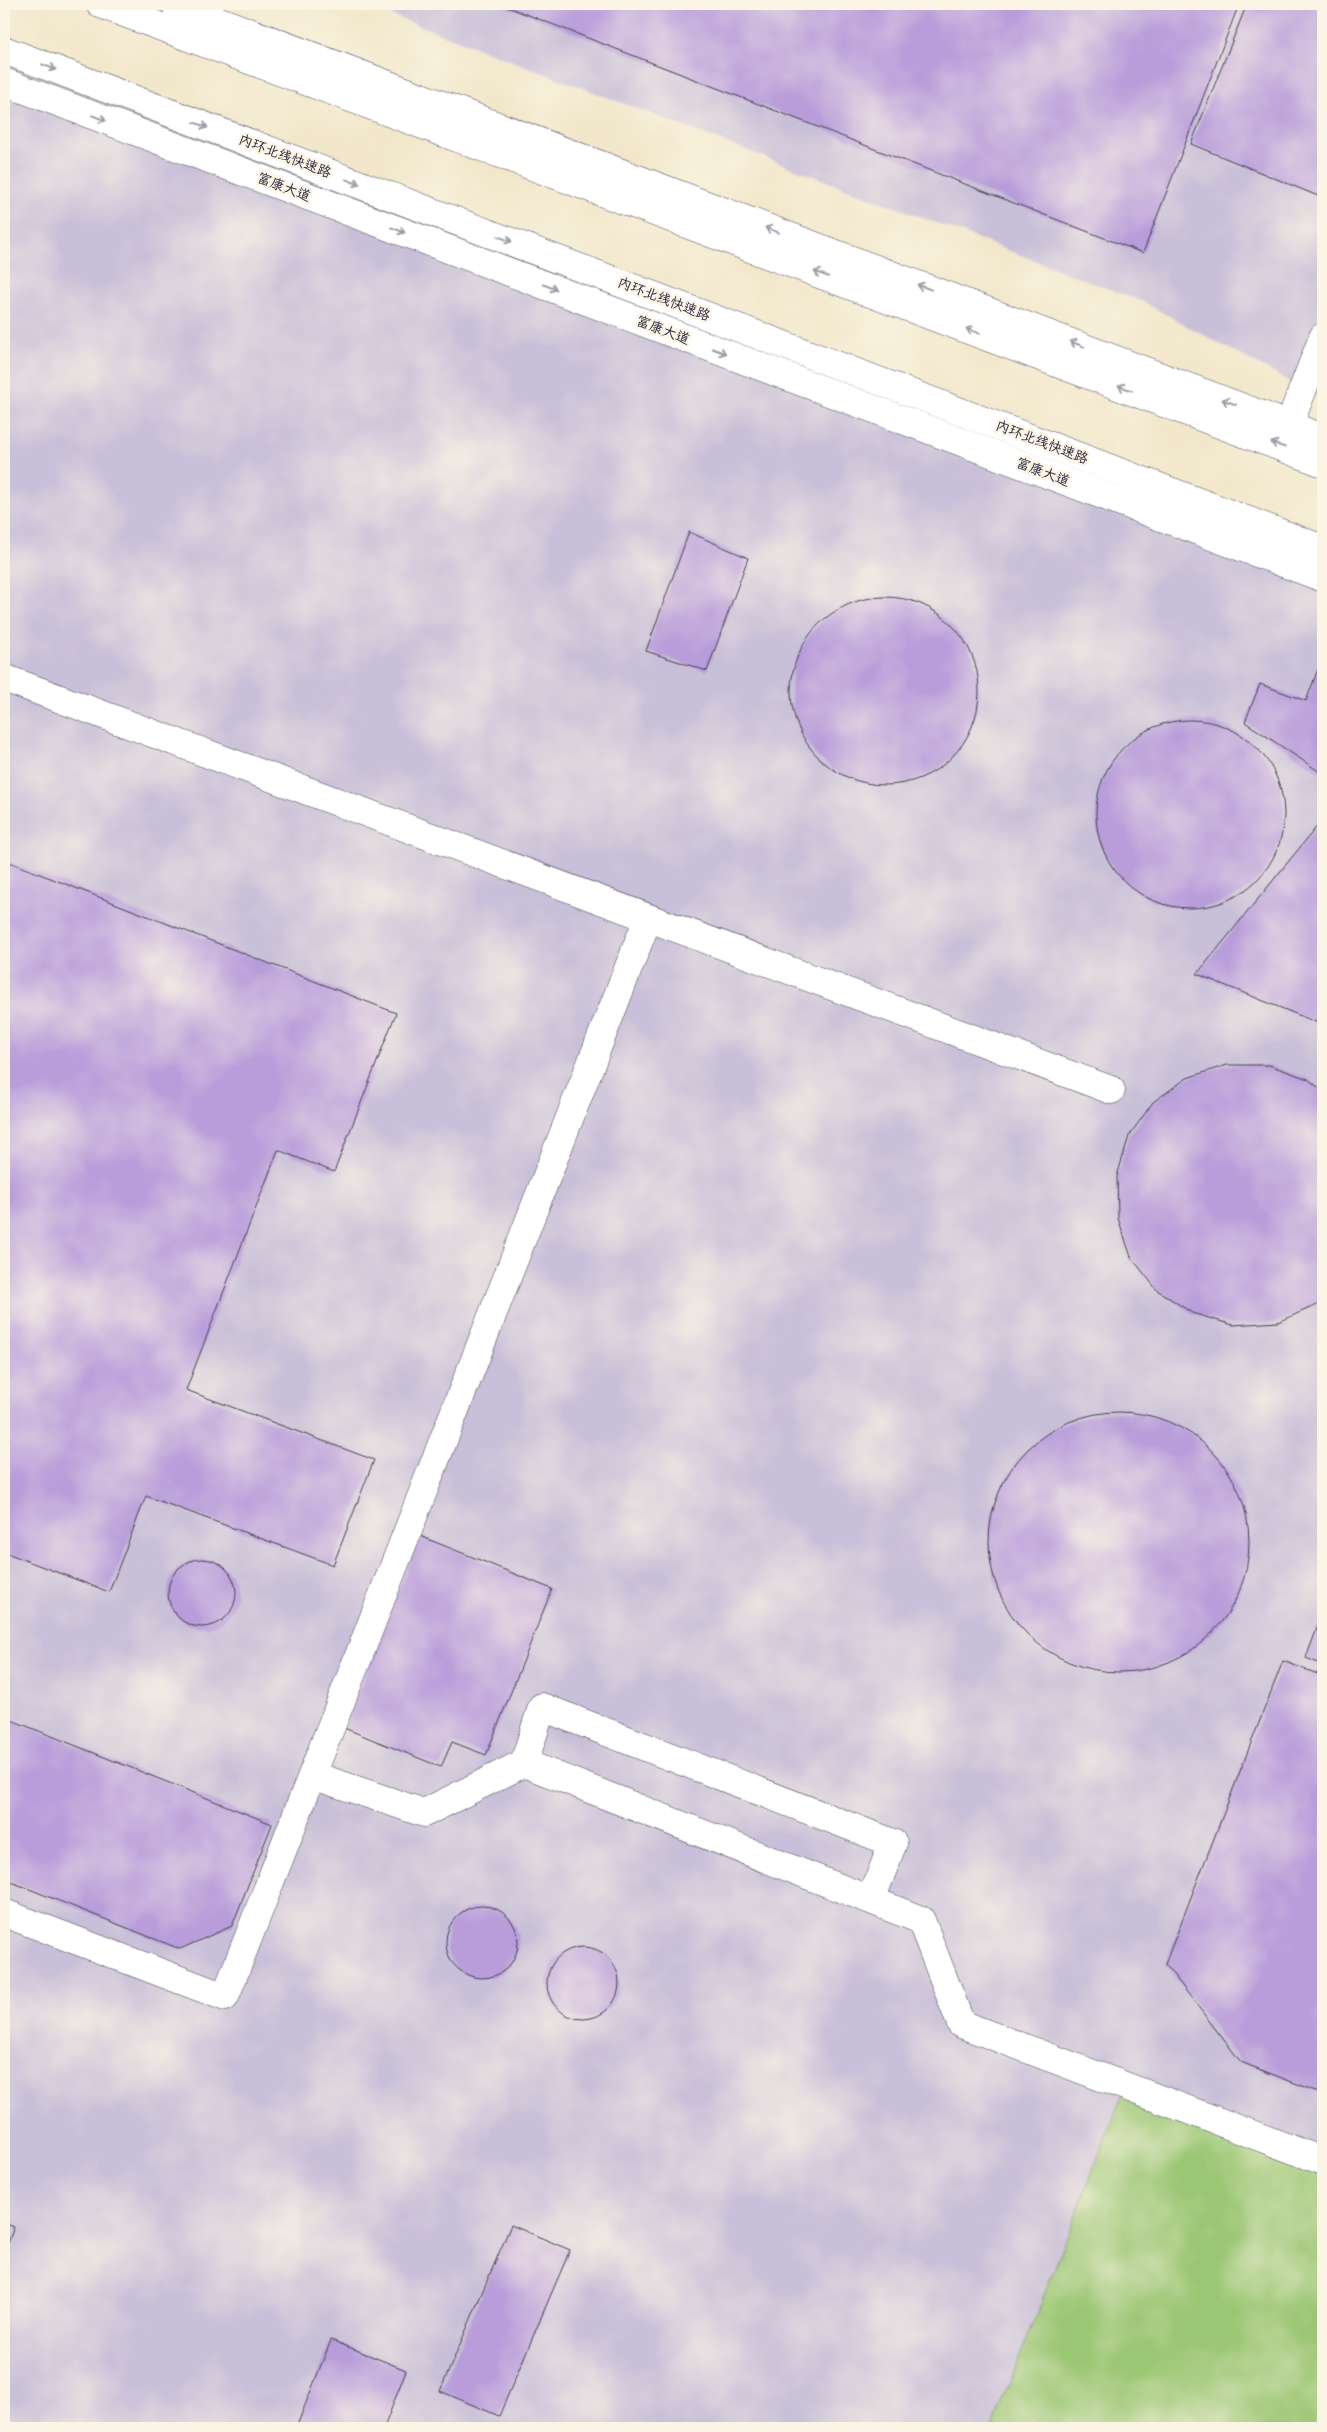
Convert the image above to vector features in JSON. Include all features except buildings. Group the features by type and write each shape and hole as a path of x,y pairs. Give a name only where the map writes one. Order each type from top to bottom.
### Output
{"main road":[{"path":"100,4 1323,462"},
{"path":"175,4 1323,438"},
{"name":"内环北线快速路","path":"4,50 1323,549"},
{"name":"富康大道","path":"4,82 1323,578"},
{"path":"1289,425 1323,337"},
{"path":"4,678 1111,1090"},
{"path":"4,1913 225,1997 648,918"},
{"path":"312,1774 424,1813 524,1763 542,1707 893,1843 871,1900"},
{"path":"524,1763 922,1920 961,2024 1323,2161"}],"shaded area":[{"path":"363,4 1323,4 1323,400 1143,302"},
{"path":"4,82 1323,578 1323,2428 4,2428"}],"green space":[{"path":"1126,2086 1323,2161 1323,2428 992,2428"}]}
